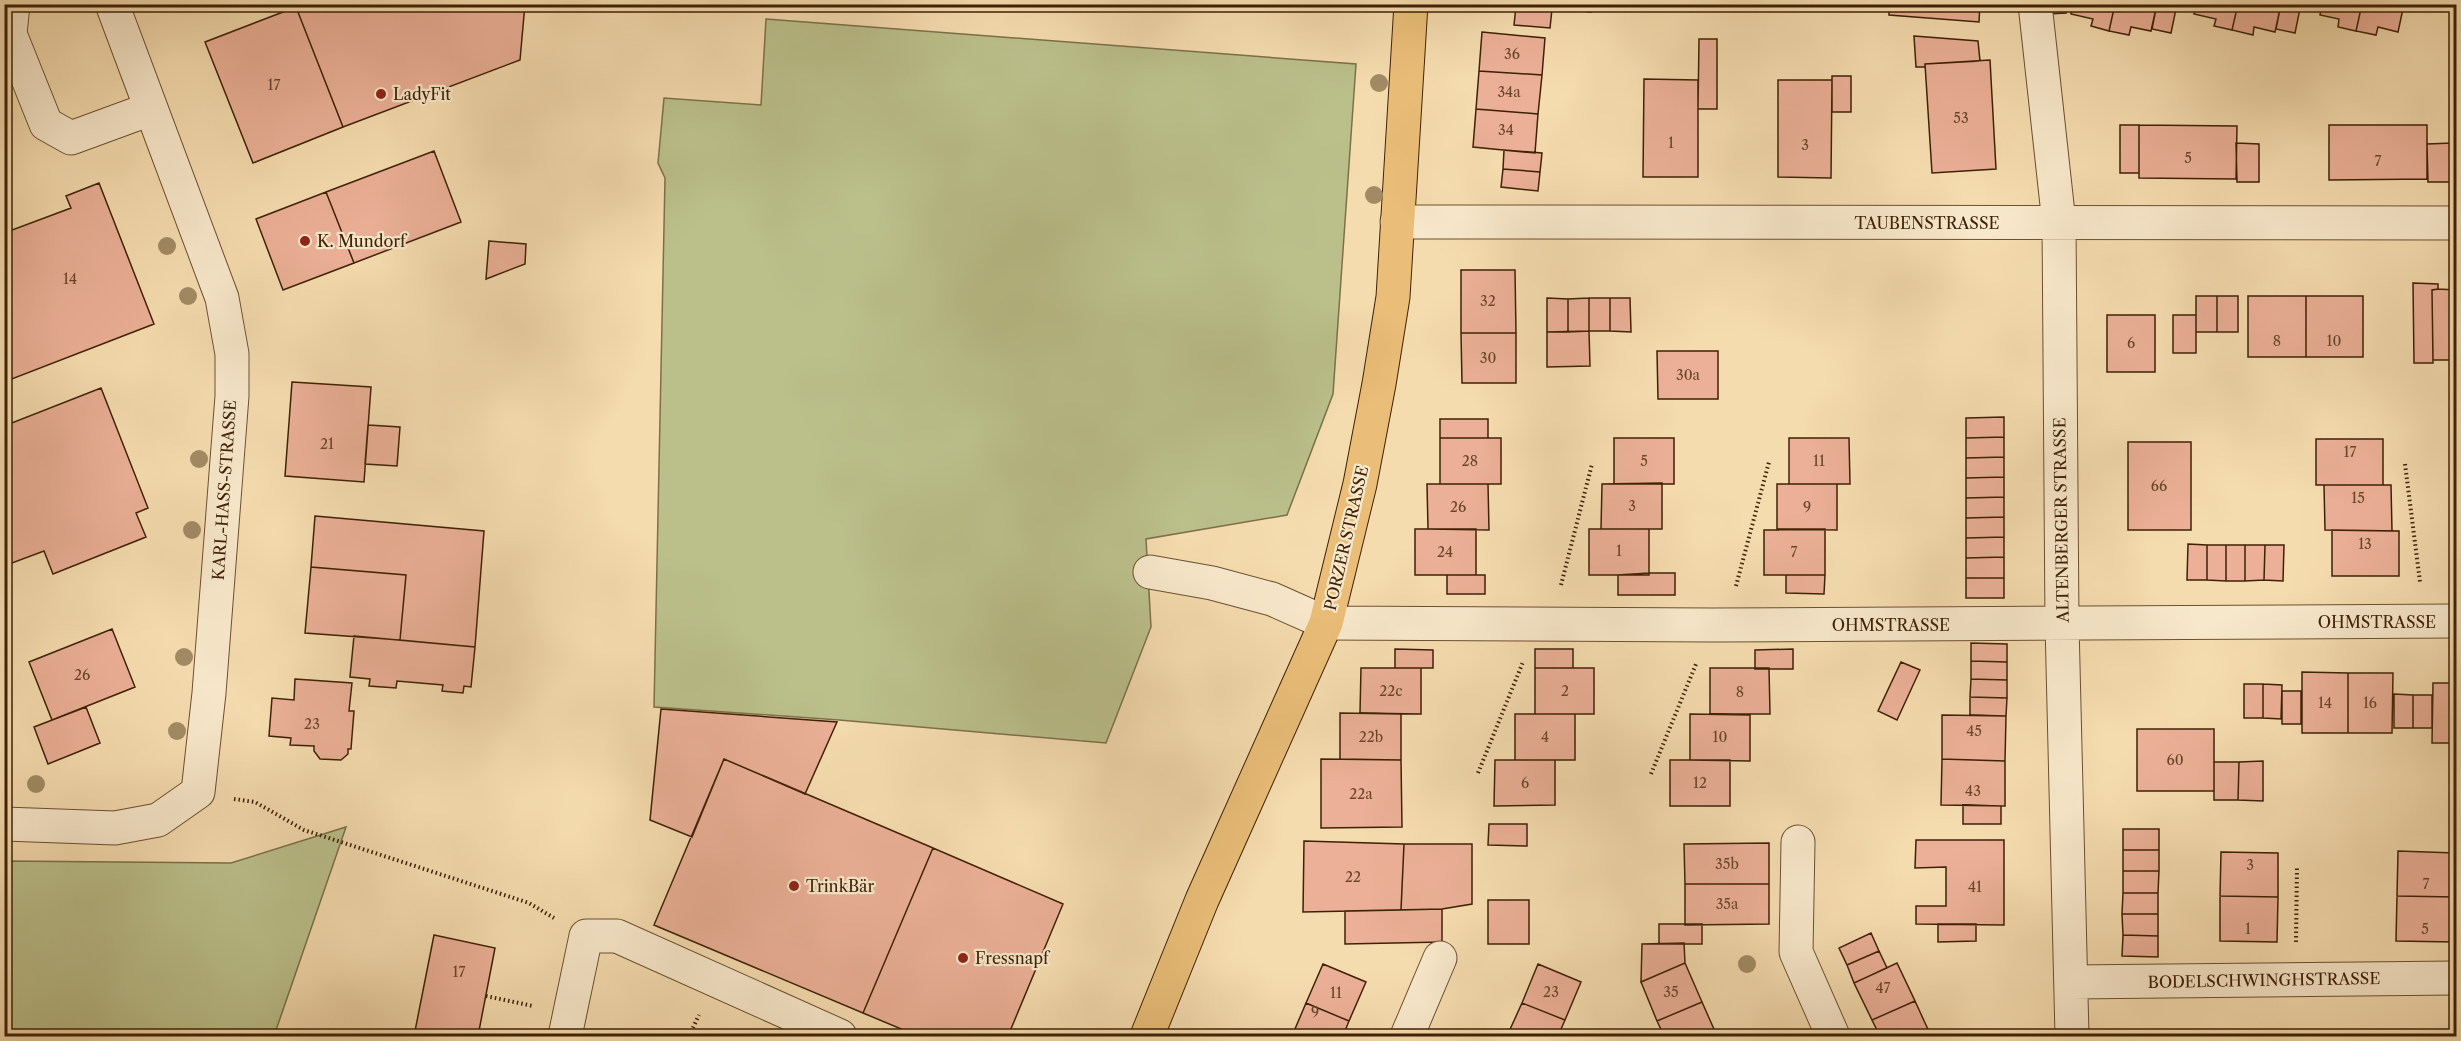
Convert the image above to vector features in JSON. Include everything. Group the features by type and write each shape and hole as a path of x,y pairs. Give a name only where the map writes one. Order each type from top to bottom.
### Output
{"main road":[{"name":"PORZER STRASSE","path":"1147,1036 1202,900 1326,623 1360,484 1379,384 1392,297 1411,4"}],"street":[{"path":"13,4 10,34 46,124 71,138 150,109"},
{"name":"KARL-HASS-STRASSE","path":"112,4 222,298 232,354 230,420 209,693 198,792"},
{"name":"ALTENBERGER STRASSE","path":"2035,4 2059,223 2062,624 2072,1036"},
{"name":"TAUBENSTRASSE","path":"1397,222 2457,224"},
{"path":"1150,572 1212,583 1272,599 1326,623"},
{"name":"OHMSTRASSE","path":"1326,623 1719,625 2441,622"},
{"path":"4,824 115,828 158,820 198,792"},
{"path":"1798,842 1796,952 1833,1036"},
{"path":"568,1025 586,936 617,936 840,1036"},
{"path":"1407,1036 1440,958"},
{"name":"BODELSCHWINGHSTRASSE","path":"2071,982 2457,978"}],"path":[{"path":"1651,774 1719,625 1769,462"},
{"path":"1478,773 1545,624 1592,464"},
{"path":"2405,464 2441,622"},
{"path":"198,792 255,802 304,830 529,903 586,936"},
{"path":"2295,981 2297,867"},
{"path":"486,996 568,1025"}],"green space":[{"path":"766,19 1356,64 1333,394 1287,515 1146,539 1151,627 1106,743 654,707 665,178 658,163 664,98 761,105"},
{"path":"346,827 274,1036 5,1036 5,861 231,863"}],"building":[{"name":"LadyFit","path":"300,4 525,4 520,60 343,127 296,7"},
{"path":"1560,4 1592,4 1591,12 1560,9"},
{"path":"1889,4 1980,4 1979,22 1889,15"},
{"path":"2046,4 2066,4 2066,13 2047,14"},
{"path":"2073,4 2115,4 2109,31 2091,26 2093,19 2071,14"},
{"path":"2115,4 2157,4 2151,31 2131,27 2129,35 2109,31"},
{"path":"2157,4 2177,4 2171,33 2152,29"},
{"path":"2197,4 2238,4 2232,30 2214,26 2216,19 2194,14"},
{"path":"2238,4 2281,4 2275,32 2254,27 2253,35 2232,30"},
{"path":"2281,4 2301,4 2295,33 2276,29"},
{"path":"2301,4 2322,4 2320,11 2301,7"},
{"path":"2322,4 2362,4 2356,31 2338,27 2339,19 2320,15"},
{"path":"2362,4 2404,4 2398,32 2378,27 2376,35 2356,31"},
{"path":"1516,6 1552,9 1550,28 1514,25"},
{"path":"296,7 343,127 253,163 205,42"},
{"path":"1482,32 1545,38 1542,75 1479,71"},
{"path":"1914,36 1978,41 1980,61 1925,64 1925,67 1916,67"},
{"path":"1699,39 1717,39 1717,109 1698,109"},
{"path":"1990,60 1996,169 1932,173 1925,64"},
{"path":"1479,71 1542,75 1538,114 1476,109"},
{"path":"1832,76 1851,76 1851,112 1832,112"},
{"path":"1644,79 1698,80 1698,177 1643,177"},
{"path":"1778,80 1832,80 1831,178 1778,177"},
{"path":"1476,109 1538,114 1535,153 1473,147"},
{"path":"2120,125 2139,125 2139,173 2120,173"},
{"path":"2139,125 2237,126 2236,179 2139,178"},
{"path":"2329,125 2427,125 2427,179 2329,180"},
{"path":"2236,143 2259,144 2259,182 2237,182"},
{"path":"2453,143 2453,182 2428,182 2427,144"},
{"path":"1504,150 1542,153 1540,172 1503,169"},
{"path":"434,151 461,222 354,263 326,192"},
{"path":"1503,169 1540,172 1538,191 1501,187"},
{"path":"99,183 154,324 4,382 4,233 71,208 66,196"},
{"name":"K. Mundorf","path":"326,192 354,263 283,290 256,219"},
{"path":"489,241 526,244 525,264 486,279"},
{"path":"1461,270 1515,270 1516,333 1461,333"},
{"path":"2413,283 2438,284 2438,289 2432,290 2433,363 2414,363"},
{"path":"2432,290 2456,290 2456,360 2433,360"},
{"path":"2196,296 2217,296 2217,332 2196,332"},
{"path":"2217,296 2238,296 2238,332 2217,332"},
{"path":"2248,296 2306,296 2306,357 2248,357"},
{"path":"2306,296 2363,296 2363,357 2306,357"},
{"path":"1547,298 1568,299 1568,332 1547,332"},
{"path":"1589,298 1610,298 1610,331 1589,331"},
{"path":"1589,298 1589,331 1568,332 1568,299"},
{"path":"1610,298 1630,298 1631,332 1610,331"},
{"path":"2107,315 2155,315 2155,372 2107,372"},
{"path":"2173,315 2196,315 2196,353 2173,353"},
{"path":"1589,331 1590,366 1547,367 1547,332"},
{"path":"1461,333 1516,333 1516,383 1462,383"},
{"path":"1657,351 1718,351 1718,399 1658,399"},
{"path":"292,382 371,387 364,482 285,476"},
{"path":"101,388 148,508 136,513 146,537 53,574 44,551 4,566 4,426"},
{"path":"2004,417 2004,437 1966,438 1966,418"},
{"path":"1440,419 1488,419 1488,438 1440,438"},
{"path":"368,425 400,427 397,466 365,464"},
{"path":"2004,437 2004,457 1966,458 1966,438"},
{"path":"1440,438 1501,438 1501,484 1440,484"},
{"path":"1614,438 1674,438 1674,484 1614,484"},
{"path":"1789,438 1849,438 1850,484 1789,484"},
{"path":"2316,439 2383,439 2383,485 2316,485"},
{"path":"2128,442 2191,442 2191,530 2128,530"},
{"path":"2004,457 2004,477 1966,478 1966,458"},
{"path":"2004,477 2004,497 1966,498 1966,478"},
{"path":"1662,483 1662,529 1601,529 1602,484"},
{"path":"1427,484 1488,484 1489,530 1428,529"},
{"path":"1777,484 1837,484 1837,530 1777,529"},
{"path":"2324,485 2391,485 2392,531 2325,530"},
{"path":"2004,497 2004,517 1966,518 1966,498"},
{"path":"315,516 484,531 475,647 400,640 406,575 311,567"},
{"path":"2004,517 2004,537 1966,538 1966,518"},
{"path":"1415,529 1476,529 1476,575 1415,575"},
{"path":"1589,529 1649,529 1649,575 1589,575"},
{"path":"1825,529 1825,575 1764,575 1764,530"},
{"path":"2332,530 2399,531 2399,576 2332,576"},
{"path":"2004,537 2004,557 1966,558 1966,538"},
{"path":"2188,544 2207,545 2207,580 2187,580"},
{"path":"2207,545 2226,545 2226,581 2207,580"},
{"path":"2226,545 2245,545 2245,581 2226,581"},
{"path":"2245,545 2265,545 2264,580 2245,581"},
{"path":"2265,545 2284,545 2283,581 2264,580"},
{"path":"2004,557 2004,578 1966,578 1966,558"},
{"path":"311,567 406,575 400,640 305,633"},
{"path":"1675,573 1675,595 1618,595 1618,575"},
{"path":"1447,575 1485,575 1485,594 1447,594"},
{"path":"1786,575 1825,575 1824,594 1786,593"},
{"path":"1966,578 2004,578 2004,598 1966,598"},
{"path":"112,629 135,687 52,720 29,662"},
{"path":"354,636 475,647 471,687 464,686 463,693 442,691 443,685 397,681 396,688 369,686 370,679 350,677"},
{"path":"1971,643 2007,644 2007,662 1971,661"},
{"path":"1395,649 1433,650 1433,668 1395,668"},
{"path":"1535,649 1573,649 1573,668 1535,668"},
{"path":"1793,649 1793,669 1755,669 1755,650"},
{"path":"1971,661 2007,662 2007,680 1971,679"},
{"path":"1901,662 1920,670 1897,720 1878,711"},
{"path":"1361,668 1421,668 1421,714 1360,713"},
{"path":"1535,668 1594,668 1594,714 1535,714"},
{"path":"1710,668 1769,668 1770,714 1710,714"},
{"path":"2302,672 2348,673 2348,733 2302,733"},
{"path":"2348,673 2393,673 2392,733 2348,733"},
{"path":"295,679 352,683 349,711 354,711 351,749 348,749 348,754 341,760 320,759 314,751 314,746 290,745 291,738 269,736 272,698 294,700"},
{"path":"1971,679 2007,680 2007,698 1970,697"},
{"path":"2433,683 2456,683 2456,743 2432,743"},
{"path":"2244,684 2263,684 2263,718 2244,718"},
{"path":"2263,684 2282,685 2281,719 2263,718"},
{"path":"2282,691 2301,691 2301,724 2282,724"},
{"path":"2394,694 2413,695 2413,728 2394,728"},
{"path":"2413,695 2432,695 2432,728 2413,728"},
{"path":"1970,697 2007,698 2006,716 1970,715"},
{"path":"86,707 100,743 48,764 34,727"},
{"path":"661,709 837,722 805,794 724,759 692,837 650,820"},
{"path":"1340,713 1401,714 1401,760 1340,759"},
{"path":"1515,714 1575,714 1575,760 1515,760"},
{"path":"1690,714 1750,715 1750,761 1690,760"},
{"path":"1942,715 2006,716 2005,761 1942,759"},
{"path":"2137,729 2214,729 2214,791 2137,791"},
{"name":"TrinkBär","path":"724,759 933,848 863,1013 654,925"},
{"path":"1321,759 1401,760 1402,827 1321,828"},
{"path":"1942,759 2005,761 2005,806 1941,805"},
{"path":"1495,760 1555,760 1555,805 1494,806"},
{"path":"1670,760 1730,760 1730,806 1670,806"},
{"path":"2263,761 2263,801 2238,800 2239,762"},
{"path":"2214,762 2239,762 2238,800 2214,800"},
{"path":"1963,805 2001,806 2001,824 1963,824"},
{"path":"1489,824 1527,824 1527,846 1488,845"},
{"path":"2123,829 2159,829 2159,850 2123,850"},
{"path":"1916,840 2004,840 2004,925 1916,924 1916,906 1946,906 1946,867 1915,868"},
{"path":"1304,841 1404,844 1401,910 1303,912"},
{"path":"1769,843 1769,884 1685,884 1684,844"},
{"path":"1404,844 1472,844 1472,904 1442,909 1401,910"},
{"name":"Fressnapf","path":"933,848 1063,904 1008,1036 918,1036 863,1013"},
{"path":"2123,850 2159,850 2159,871 2123,871"},
{"path":"2398,851 2455,853 2455,897 2397,896"},
{"path":"2221,852 2278,853 2278,897 2220,896"},
{"path":"2123,871 2159,871 2158,893 2123,893"},
{"path":"1685,884 1769,884 1769,924 1685,925"},
{"path":"2123,893 2158,893 2158,914 2122,914"},
{"path":"2220,896 2278,897 2277,942 2220,941"},
{"path":"2397,896 2455,897 2454,942 2396,941"},
{"path":"1488,900 1529,900 1529,944 1488,944"},
{"path":"1442,909 1442,942 1345,944 1345,911"},
{"path":"2122,914 2158,914 2158,936 2123,935"},
{"path":"1659,924 1702,924 1702,944 1659,944"},
{"path":"1938,924 1976,924 1976,941 1938,942"},
{"path":"1871,933 1879,951 1847,965 1839,948"},
{"path":"434,935 495,948 478,1036 414,1036"},
{"path":"2123,935 2158,936 2158,957 2122,956"},
{"path":"1684,943 1685,963 1641,982 1642,944"},
{"path":"1879,951 1887,968 1854,983 1847,965"},
{"path":"1685,963 1702,1002 1657,1021 1641,982"},
{"path":"1897,963 1915,1001 1872,1020 1854,983"},
{"path":"1323,964 1366,982 1349,1021 1306,1003"},
{"path":"1538,964 1581,982 1565,1020 1522,1003"},
{"path":"1915,1001 1931,1036 1880,1036 1872,1020"},
{"path":"1702,1002 1717,1036 1664,1036 1657,1021"},
{"path":"1306,1003 1349,1021 1343,1036 1292,1036"},
{"path":"1522,1003 1565,1020 1558,1036 1507,1036"}],"place":[{"name":"LadyFit","path":"381,94"},
{"name":"K. Mundorf","path":"305,241"},
{"name":"TrinkBär","path":"794,886"},
{"name":"Fressnapf","path":"963,958"}]}
